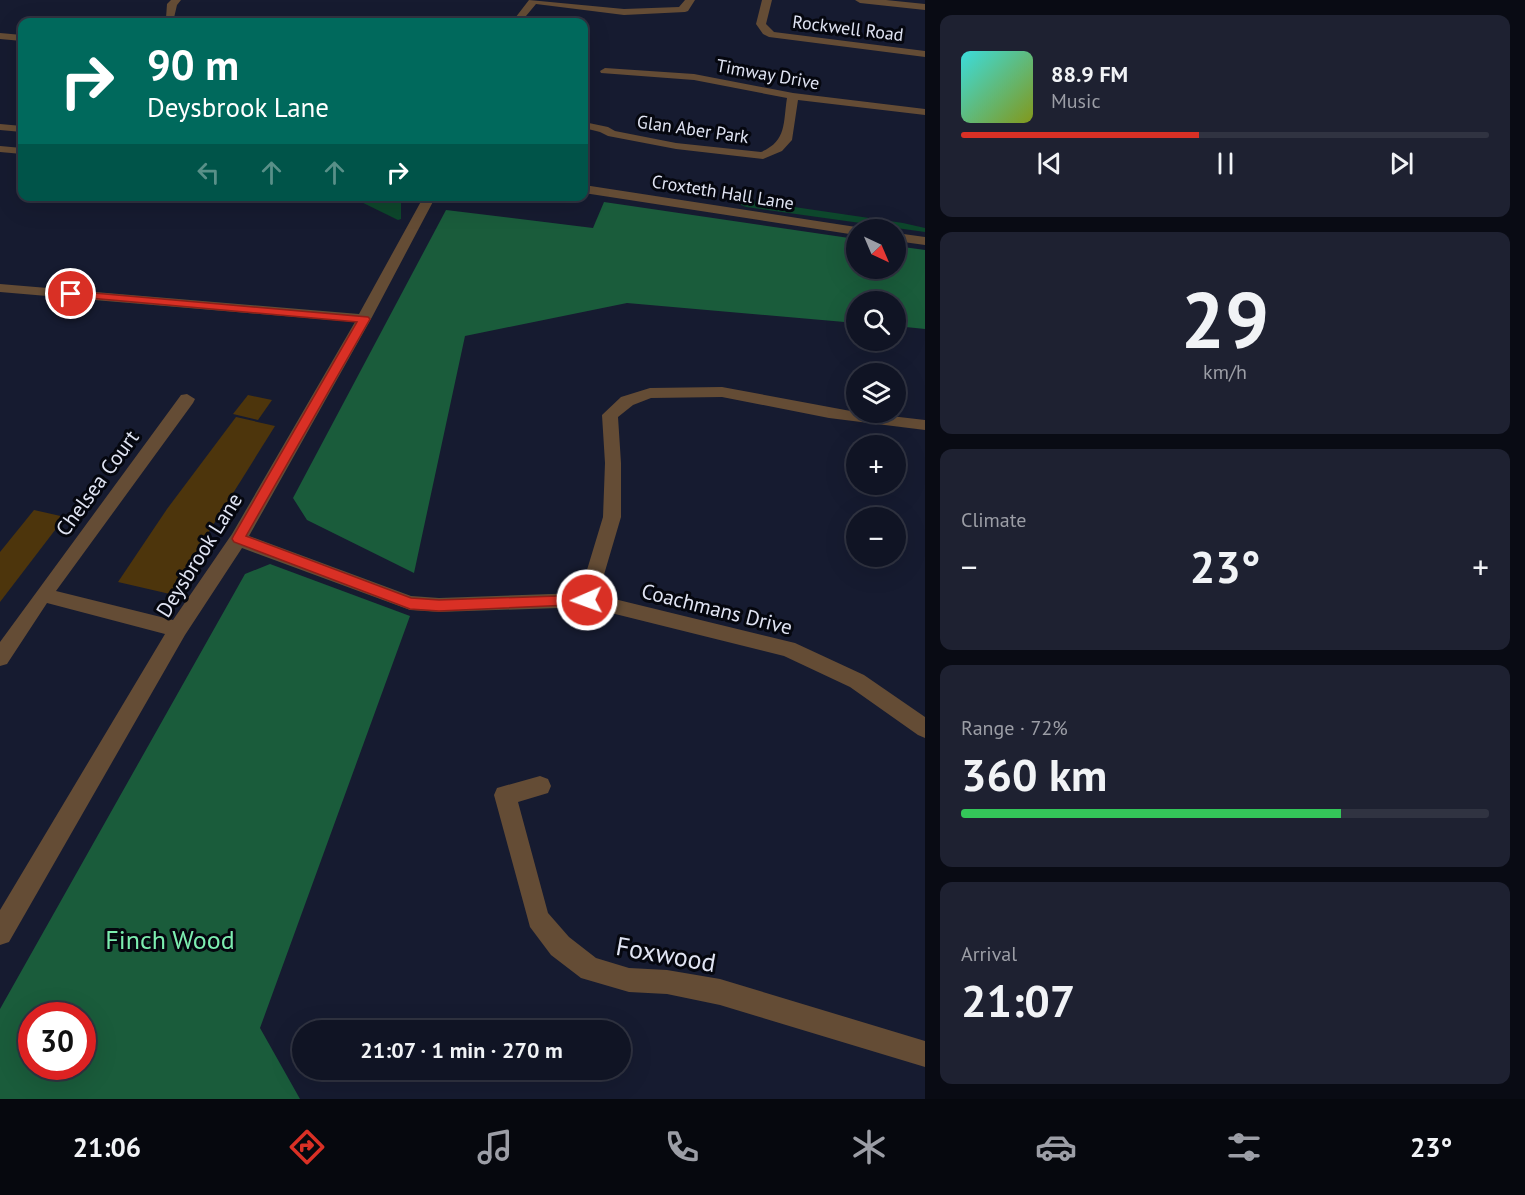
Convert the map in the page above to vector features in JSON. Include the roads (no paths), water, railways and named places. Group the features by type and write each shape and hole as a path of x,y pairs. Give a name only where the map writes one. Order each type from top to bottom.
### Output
{"street":[{"path":"170,18 172,4 176,0"},
{"path":"519,18 534,1 624,12 685,9 690,0"},
{"name":"Rockwell Road","path":"767,0 761,24 766,32 925,54"},
{"path":"860,0 887,1 925,7"},
{"path":"0,36 18,38"},
{"name":"Timway Drive","path":"605,71 694,77 793,96 925,112"},
{"name":"Glan Aber Park","path":"588,126 604,129 612,134 673,146 763,156 778,149 786,140 793,96"},
{"path":"0,127 18,129"},
{"path":"0,149 18,151"},
{"name":"Croxteth Hall Lane","path":"588,190 846,229"},
{"name":"Deysbrook Lane","path":"0,933 178,629 238,539 364,319 427,201"},
{"path":"906,239 925,242"},
{"path":"1,290 364,319"},
{"path":"587,600 612,517 613,463 610,416 627,401 650,393 722,392 829,413 925,425"},
{"name":"Chelsea Court","path":"0,658 43,595 187,399"},
{"name":"Coachmans Drive","path":"238,539 410,603 439,606 587,600 788,649 857,681 925,729"},
{"path":"43,595 178,629"},
{"name":"Foxwood","path":"540,786 505,795 538,919 560,946 590,969 629,980 667,982 720,992 925,1054"}],"park label":[{"name":"Finch Wood","path":"170,939"}]}
